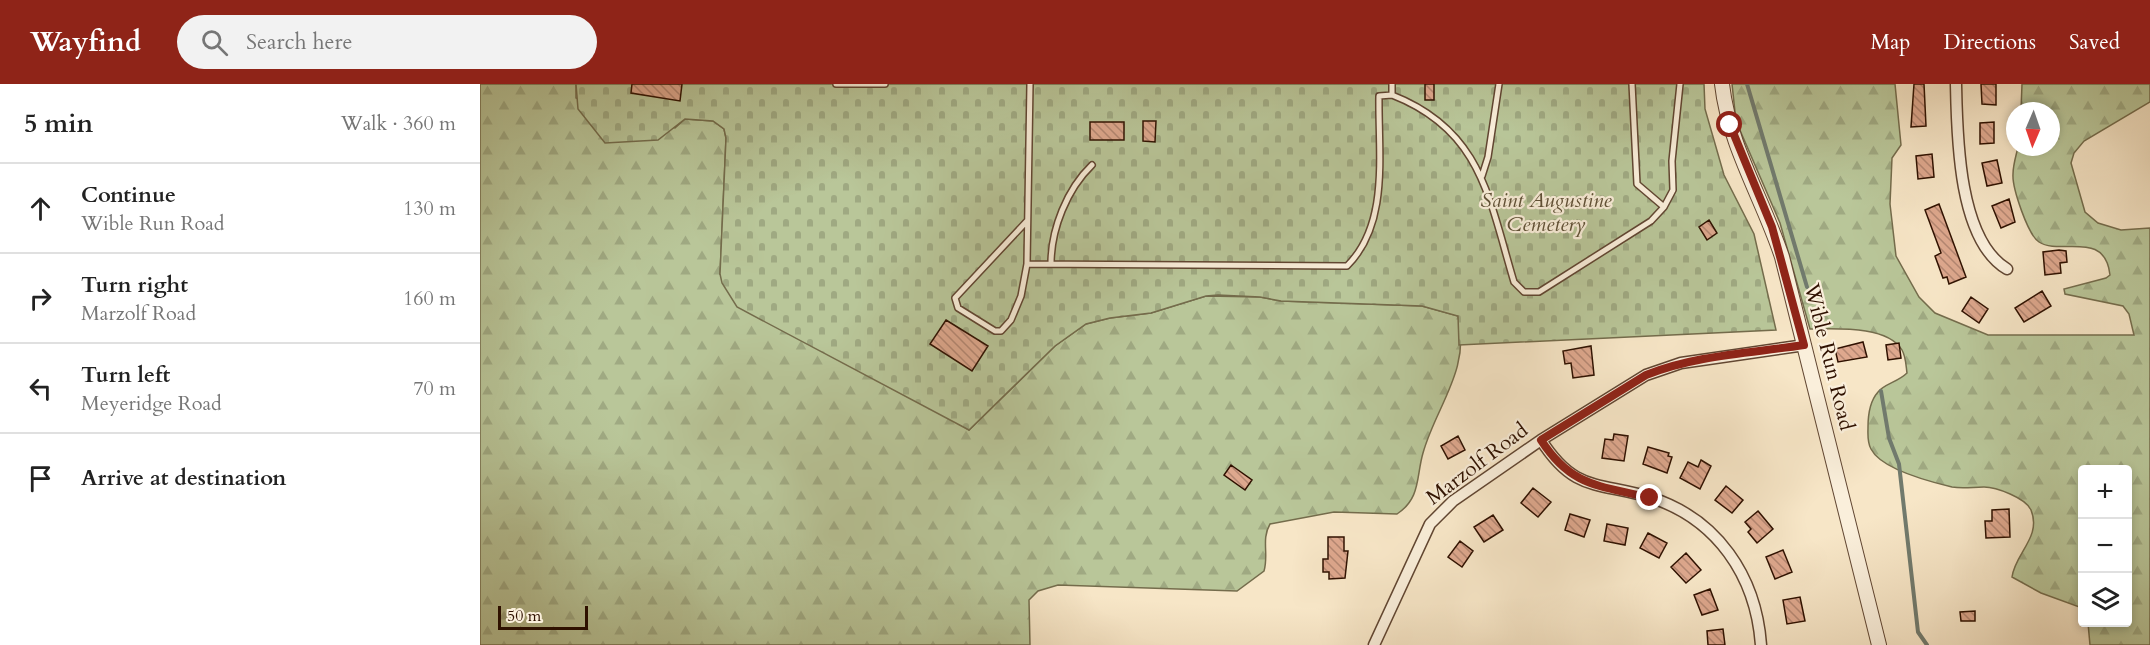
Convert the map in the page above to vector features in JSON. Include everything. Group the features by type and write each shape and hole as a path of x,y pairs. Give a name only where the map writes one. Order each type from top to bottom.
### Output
{"street":[{"name":"Wible Run Road","path":"1722,84 1737,147 1772,227 1879,645"},
{"path":"1956,84 1960,169 1970,207 1989,254 2007,269"},
{"name":"Marzolf Road","path":"1374,645 1430,524 1453,501 1541,440 1617,392 1661,369 1681,363 1804,345"},
{"path":"1541,440 1561,467 1579,480 1671,505 1690,516 1720,540 1743,576 1751,594 1761,645"}],"lane":[{"path":"836,84 885,84"},
{"path":"1027,221 955,298 958,309 995,331 1001,331 1011,320 1021,296 1027,264 1030,84"},
{"path":"1392,84 1392,95"},
{"path":"1482,176 1488,157 1500,84"},
{"path":"1632,84 1637,184 1664,207"},
{"path":"1027,264 1347,266 1359,254 1374,219 1378,201 1379,96 1392,95 1418,105 1440,120 1458,141 1482,176 1514,282 1524,292 1539,292 1651,221 1664,207 1673,190 1672,161 1680,84"},
{"path":"1051,264 1051,251 1063,211 1080,177 1092,165"}],"green space":[{"path":"480,84 576,84 576,98 675,128 685,119 713,121 724,129 726,138 720,274 969,430 1055,346 1086,324 1110,318 1151,313 1206,296 1422,306 1458,316 1461,335 1456,371 1423,453 1414,494 1405,508 1397,514 1334,512 1270,524 1265,541 1264,571 1237,591 1058,585 1038,591 1029,600 1030,645 480,645"},
{"name":"Saint Augustine Cemetery","path":"576,84 1704,84 1705,109 1724,175 1754,234 1776,330 1459,345 1458,316 1422,306 1206,296 1151,313 1110,318 1086,324 1055,346 969,430 737,307 722,283 720,274 726,138 724,129 713,121 685,119 658,140 605,143 578,109"},
{"path":"1732,84 1895,84 1901,145 1892,158 1890,204 1896,256 1919,297 1935,313 1988,335 2134,335 2129,314 2123,306 2065,294 2064,289 2110,275 2106,261 2100,252 2091,248 2048,246 2039,242 2021,211 2013,181 2013,171 2016,156 2060,156 2060,102 2021,102 2022,84 2150,84 2150,102 2084,141 2074,153 2071,163 2085,212 2098,223 2121,230 2150,228 2150,645 2090,645 2088,627 2132,627 2132,465 2078,465 2078,607 2041,593 2012,577 2033,528 2031,510 2023,501 1996,489 1952,487 1920,478 1885,463 1876,456 1868,441 1868,418 1871,404 1881,389 1907,373 1902,350 1895,342 1873,332 1810,329 1780,223 1736,121"}],"building":[{"path":"632,84 682,84 680,101 631,93"},
{"path":"1425,84 1434,84 1434,100 1425,100"},
{"path":"1914,84 1924,84 1926,126 1911,127"},
{"path":"1981,84 1996,84 1996,105 1982,104"},
{"path":"1143,121 1156,121 1155,142 1143,141"},
{"path":"1090,122 1124,122 1124,140 1090,140"},
{"path":"1994,122 1994,143 1980,144 1980,123"},
{"path":"1932,154 1934,177 1918,179 1916,156"},
{"path":"1997,160 2002,183 1987,186 1982,163"},
{"path":"2009,199 2015,222 2001,228 1992,206"},
{"path":"1939,204 1966,277 1949,284 1947,277 1943,278 1935,256 1941,253 1925,210"},
{"path":"1709,220 1717,233 1707,240 1699,227"},
{"path":"2066,251 2067,262 2060,263 2061,273 2045,275 2043,252"},
{"path":"2042,291 2051,306 2024,322 2015,308"},
{"path":"1971,297 1988,309 1979,323 1962,311"},
{"path":"946,320 988,346 972,371 930,344"},
{"path":"1863,342 1867,357 1838,362 1835,349"},
{"path":"1899,343 1901,358 1888,360 1886,345"},
{"path":"1591,346 1594,375 1573,378 1571,363 1565,364 1563,351"},
{"path":"1614,434 1628,436 1624,461 1602,458 1605,439 1613,440"},
{"path":"1458,436 1465,450 1448,459 1441,446"},
{"path":"1648,447 1669,453 1668,456 1672,457 1667,473 1643,464"},
{"path":"1701,460 1711,466 1700,489 1680,478 1688,462 1698,467"},
{"path":"1231,465 1252,480 1245,490 1224,475"},
{"path":"1726,486 1743,500 1732,513 1715,500"},
{"path":"1533,488 1551,502 1538,517 1521,503"},
{"path":"2009,509 2010,537 1986,538 1985,521 1992,521 1992,510"},
{"path":"1758,511 1773,529 1757,543 1748,532 1751,529 1745,522"},
{"path":"1570,514 1590,520 1584,537 1565,530"},
{"path":"1493,515 1503,530 1484,542 1474,527"},
{"path":"1607,524 1628,528 1625,545 1604,541"},
{"path":"1648,533 1667,543 1659,558 1640,548"},
{"path":"1328,537 1344,537 1344,551 1348,551 1345,578 1329,579 1329,572 1323,572 1323,559 1328,559"},
{"path":"1460,541 1473,551 1462,567 1448,557"},
{"path":"1783,550 1792,572 1775,579 1766,557"},
{"path":"1686,553 1701,570 1686,583 1671,567"},
{"path":"1710,589 1718,610 1702,615 1694,595"},
{"path":"1800,597 1805,621 1787,624 1783,600"},
{"path":"1975,611 1975,621 1961,621 1960,612"},
{"path":"1723,629 1725,645 1708,645 1707,631"}],"waterway":[{"path":"1747,84 1807,287"},
{"path":"1881,391 1889,438 1899,464 1918,632 1927,645"}],"route":[{"path":"1650,498 1593,486 1579,480 1561,467 1541,440 1598,403 1646,375 1661,369 1681,363 1804,345 1772,227 1737,147 1730,125"}]}
